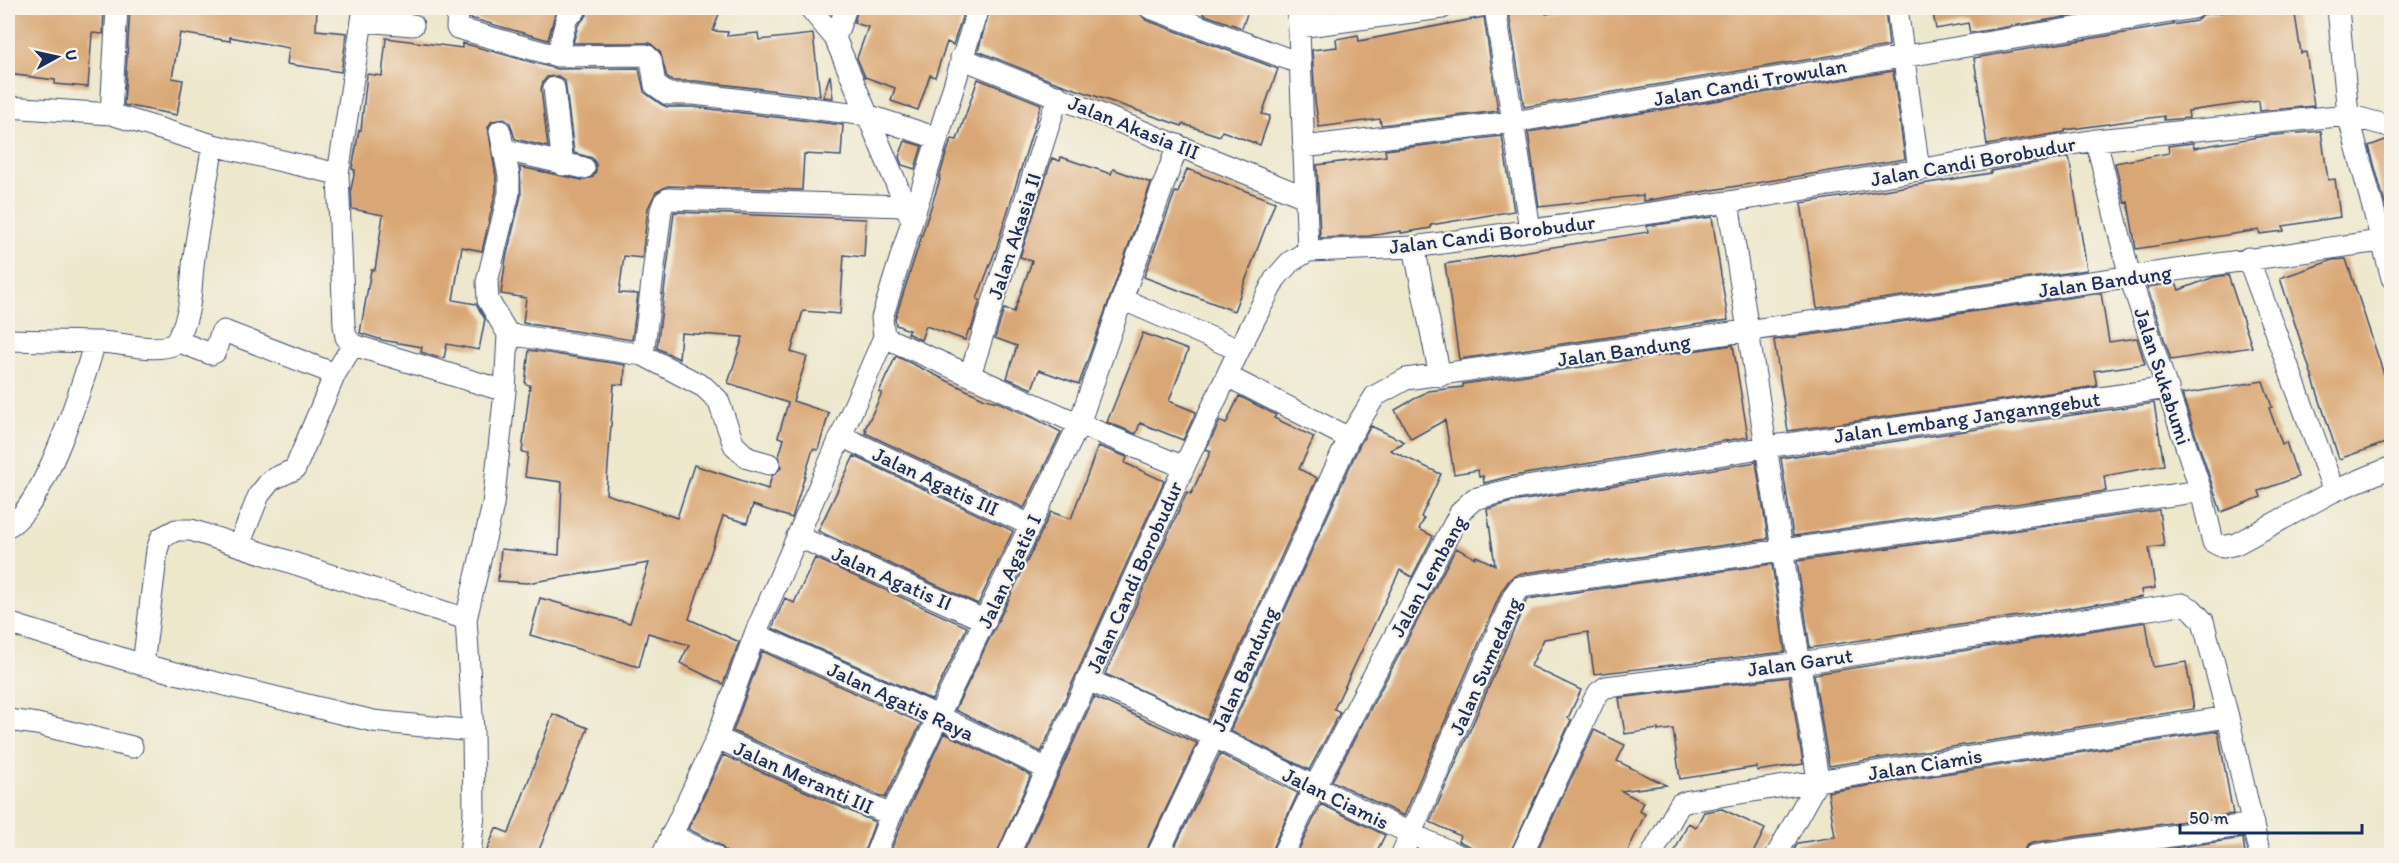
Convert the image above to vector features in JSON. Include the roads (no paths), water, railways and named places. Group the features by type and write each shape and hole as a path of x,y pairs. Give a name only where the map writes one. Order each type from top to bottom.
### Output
{"street":[{"path":"111,114 117,8"},
{"path":"458,8 458,28 557,56 646,55 651,60 655,85 668,94 694,93 867,115 937,138"},
{"path":"810,8 836,38 909,214"},
{"path":"836,38 846,8"},
{"path":"662,855 717,738 755,634 884,337 882,318 909,214 937,138 978,8"},
{"path":"1150,8 1299,63"},
{"path":"1308,251 1298,17 1442,8"},
{"path":"1495,8 1530,229"},
{"path":"1897,8 1919,170"},
{"name":"Jalan Candi Trowulan","path":"1304,147 1513,122 2194,8"},
{"path":"2338,8 2348,116 2391,278"},
{"path":"557,56 567,17 574,10"},
{"path":"413,25 363,14 338,174 346,337 353,345 505,391"},
{"name":"Jalan Akasia III","path":"962,58 1305,197"},
{"path":"554,88 563,165"},
{"name":"Jalan Akasia II","path":"970,375 1058,96"},
{"path":"8,107 111,114 213,145 338,174"},
{"name":"Jalan Candi Borobudur","path":"1008,855 1239,350 1275,279 1290,262 1308,251 1414,247 1728,202 2096,140 2348,116 2391,127"},
{"name":"Jalan Sukabumi","path":"2096,140 2130,277 2168,388 2200,491 2213,542 2223,547 2236,544 2334,491"},
{"path":"470,855 474,813 473,731 466,619 493,505 505,391 508,334 488,300 487,282 509,193 502,141 563,165 584,168"},
{"path":"8,340 111,341 163,349 175,345 185,326 192,295 194,253 213,145"},
{"name":"Jalan Agatis I","path":"875,855 891,815 986,621 1078,424 1178,145"},
{"path":"643,355 661,210 668,199 909,214"},
{"path":"1728,202 1818,780 1776,855"},
{"name":"Jalan Bandung","path":"1157,855 1214,736 1349,438 1375,396 1406,379 2380,241"},
{"path":"1414,247 1440,376"},
{"path":"2248,258 2334,491 2391,467"},
{"path":"1122,299 1239,350"},
{"path":"177,341 211,354 215,352 221,333 224,331 335,374"},
{"path":"508,334 643,355 704,387 718,400 734,445 748,458 769,464"},
{"path":"884,337 1078,424 1184,467"},
{"path":"8,526 18,518 53,462 76,405 95,342"},
{"path":"239,545 259,495 271,480 294,469 335,374 353,345"},
{"path":"1227,376 1349,438"},
{"name":"Jalan Lembang Janganngebut","path":"1766,447 2168,388"},
{"name":"Jalan Agatis III","path":"841,436 1030,525"},
{"name":"Jalan Lembang","path":"1282,855 1314,788 1461,511 1474,500 1509,490 1766,447"},
{"path":"1782,550 2200,491"},
{"path":"143,665 157,549 161,538 176,530 191,530 466,619"},
{"name":"Jalan Agatis II","path":"797,536 986,621"},
{"name":"Jalan Sumedang","path":"1401,855 1514,595 1520,587 1782,550"},
{"name":"Jalan Garut","path":"1521,855 1599,692 1606,687 1800,663 2182,604 2192,609 2203,621 2228,717"},
{"path":"8,623 143,665 373,721 473,731"},
{"name":"Jalan Agatis Raya","path":"755,634 940,717 1047,769"},
{"name":"Jalan Ciamis","path":"1087,680 1214,736 1314,788 1460,855"},
{"path":"2228,717 2260,855"},
{"name":"Jalan Ciamis","path":"1651,855 1680,804 1818,780 2228,717"},
{"path":"8,720 37,724 132,747"},
{"name":"Jalan Meranti III","path":"717,738 891,815"},
{"path":"2034,855 2253,824"},
{"path":"671,836 714,855"}]}
